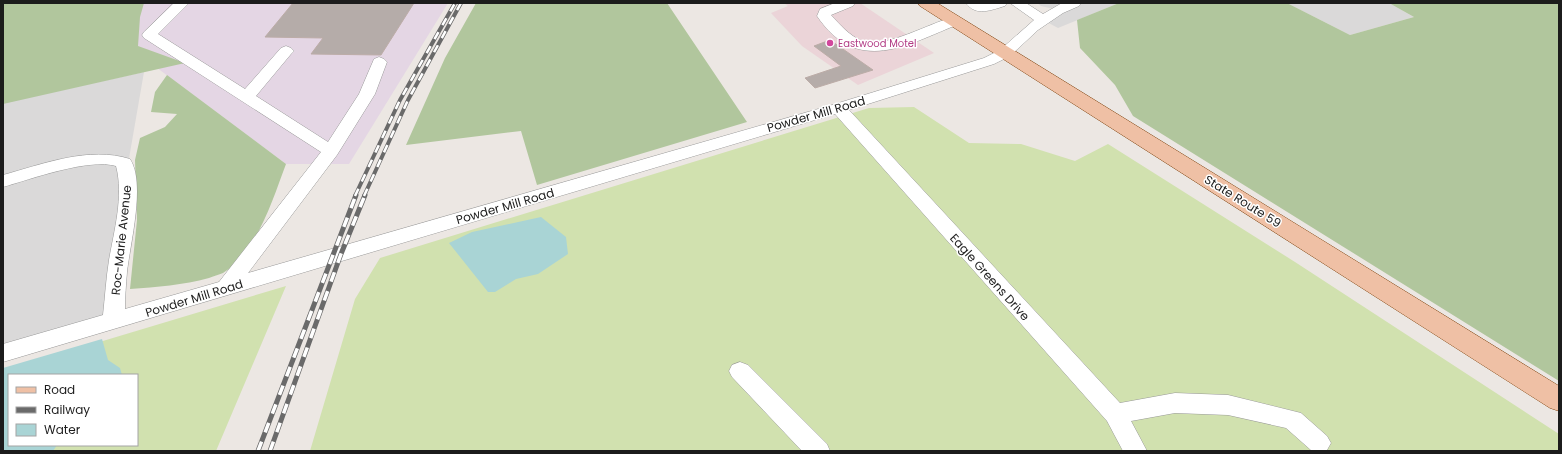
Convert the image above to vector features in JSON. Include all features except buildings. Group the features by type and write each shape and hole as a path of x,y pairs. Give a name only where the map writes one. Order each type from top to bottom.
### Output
{"main road":[{"name":"State Route 59","path":"926,3 1559,400"}],"street":[{"path":"182,3 149,35 331,150"},
{"path":"848,3 825,12 824,16 848,40 859,46 868,48 890,45 954,20"},
{"path":"973,3 981,8 1000,3"},
{"path":"1017,3 1043,20"},
{"name":"Powder Mill Road","path":"3,353 113,322 838,108 989,61 1005,52 1043,20 1058,10 1074,3"},
{"path":"248,97 286,51"},
{"path":"225,289 331,150 367,94 379,62"},
{"name":"Eagle Greens Drive","path":"838,108 1115,414 1135,451"},
{"name":"Roc-Marie Avenue","path":"3,181 98,159 115,159 124,163 127,170 128,186 117,273 113,322"},
{"path":"740,371 818,451"},
{"path":"1115,414 1175,403 1228,405 1293,420 1319,443"}],"shaded area":[{"path":"119,3 448,3 349,164 286,164 129,47"},
{"path":"784,3 860,3 934,53 858,85 802,46 771,13 788,6"},
{"path":"1037,3 1119,3 1058,28 1043,20 1058,10 1041,6"},
{"path":"1287,3 1389,3 1414,17 1350,35"},
{"path":"144,72 127,170 113,322 3,353 3,103"}],"green space":[{"path":"3,3 144,3 140,17 138,46 185,63 3,104"},
{"path":"476,3 667,3 747,122 537,185 521,131 406,145 445,58"},
{"path":"1119,3 1287,3 1350,35 1414,17 1389,3 1559,3 1559,381 1133,116 1115,85 1080,48 1077,20"},
{"path":"167,75 286,164 269,209 255,238 246,251 223,273 209,278 189,282 130,289 137,220 135,160 140,138 165,127 177,114 151,112 155,92"},
{"path":"914,107 969,143 1021,144 1075,161 1108,144 1295,262 1559,434 1559,451 310,451 355,299 380,258 869,108"},
{"path":"286,286 216,451 3,451 3,371"}],"water":[{"path":"541,217 566,237 568,254 538,274 516,279 495,292 488,292 449,243 472,232"},
{"path":"102,339 108,360 120,368 122,374 8,374 8,446 56,446 53,451 3,451 3,368"}],"railway":[{"path":"355,196 400,100 455,3"},
{"path":"364,196 408,100 461,3"},
{"path":"258,451 356,195"},
{"path":"270,451 341,254 365,195"}],"place":[{"name":"Eastwood Motel","path":"830,43"}]}
